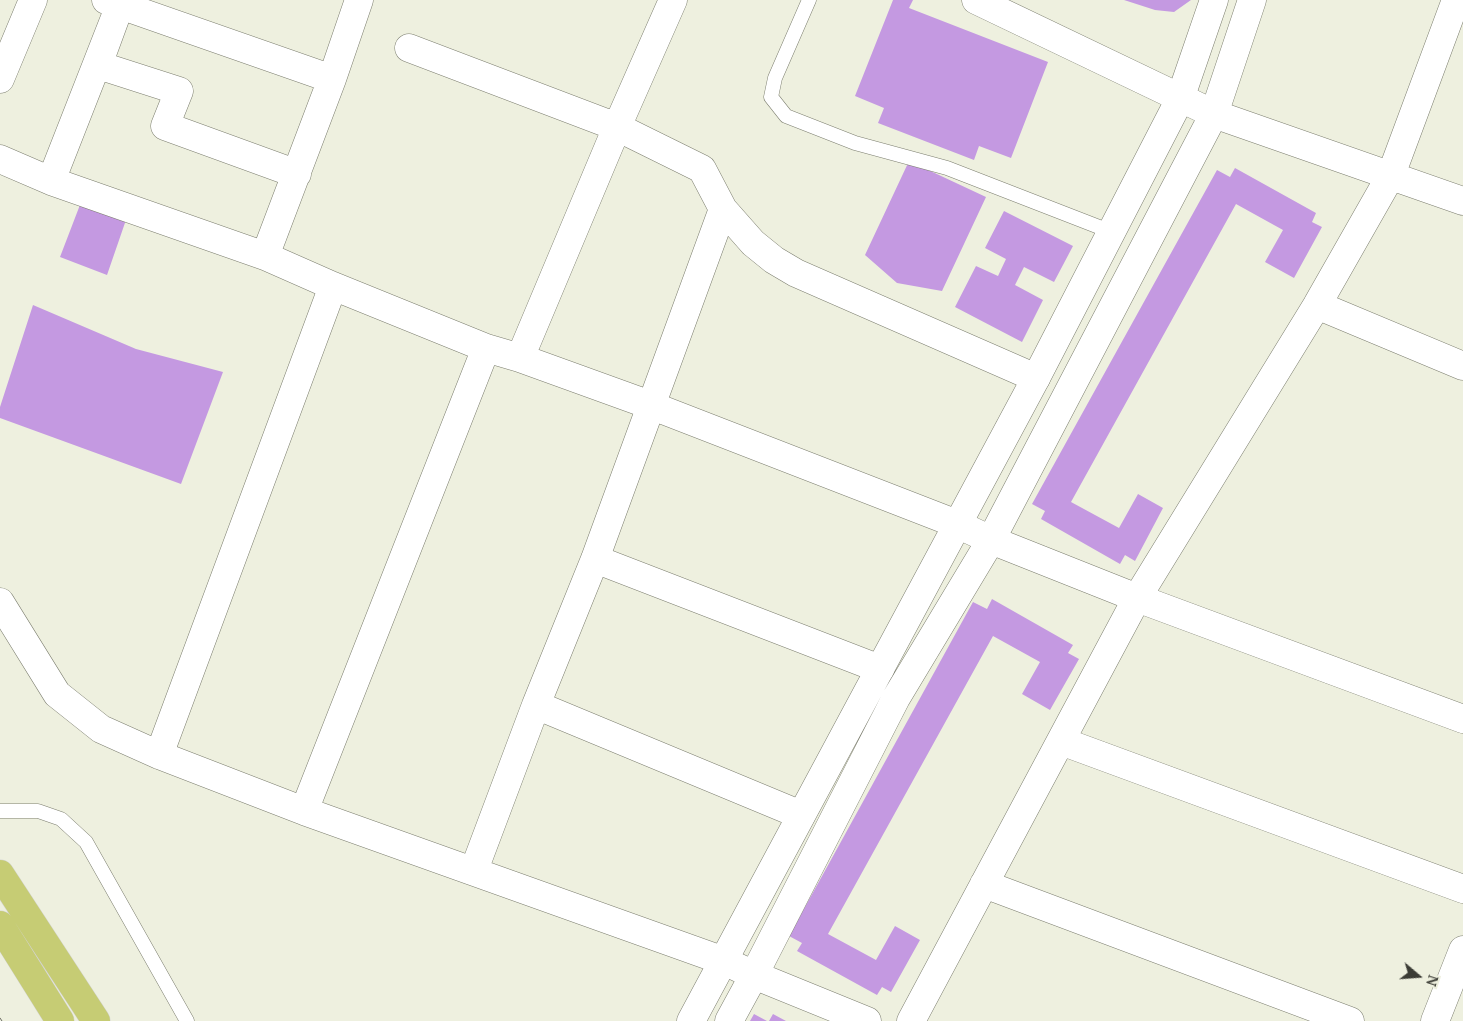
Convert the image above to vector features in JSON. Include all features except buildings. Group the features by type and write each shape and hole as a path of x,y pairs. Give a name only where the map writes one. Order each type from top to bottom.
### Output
{"highway":[{"path":"0,874 96,1021"},
{"path":"0,925 60,1021"}],"street":[{"path":"0,79 33,0"},
{"path":"265,256 332,79 359,0"},
{"path":"520,358 617,127 673,0"},
{"path":"976,0 1214,114 1463,201"},
{"path":"691,1021 1036,378 1112,232 1180,99 1214,0"},
{"path":"729,1021 896,698 991,540 1214,114 1252,0"},
{"path":"912,1021 1138,598 1317,305 1391,175 1456,0"},
{"path":"113,2 332,79"},
{"path":"113,2 98,64 179,91 165,126 297,174"},
{"path":"51,181 113,2"},
{"path":"408,48 617,127 702,169 723,209 753,243 774,260 796,273 1036,378"},
{"path":"0,159 51,181 265,256 332,286 486,348 520,358 650,404 957,524 991,540 1138,598 1463,719"},
{"path":"474,870 536,705 595,560 650,404 723,209"},
{"path":"159,754 332,286"},
{"path":"1317,305 1463,366"},
{"path":"304,810 486,348"},
{"path":"595,560 880,669"},
{"path":"0,602 57,694 102,729 159,754 304,810 724,961 867,1021"},
{"path":"536,705 802,815"},
{"path":"1061,741 1463,888"},
{"path":"984,884 1350,1021"},
{"path":"1435,1021 1463,950"}],"lane":[{"path":"809,0 775,78 771,97 786,116 855,143 948,168 1112,232"},
{"path":"0,811 38,811 61,819 86,842 187,1021"}]}
